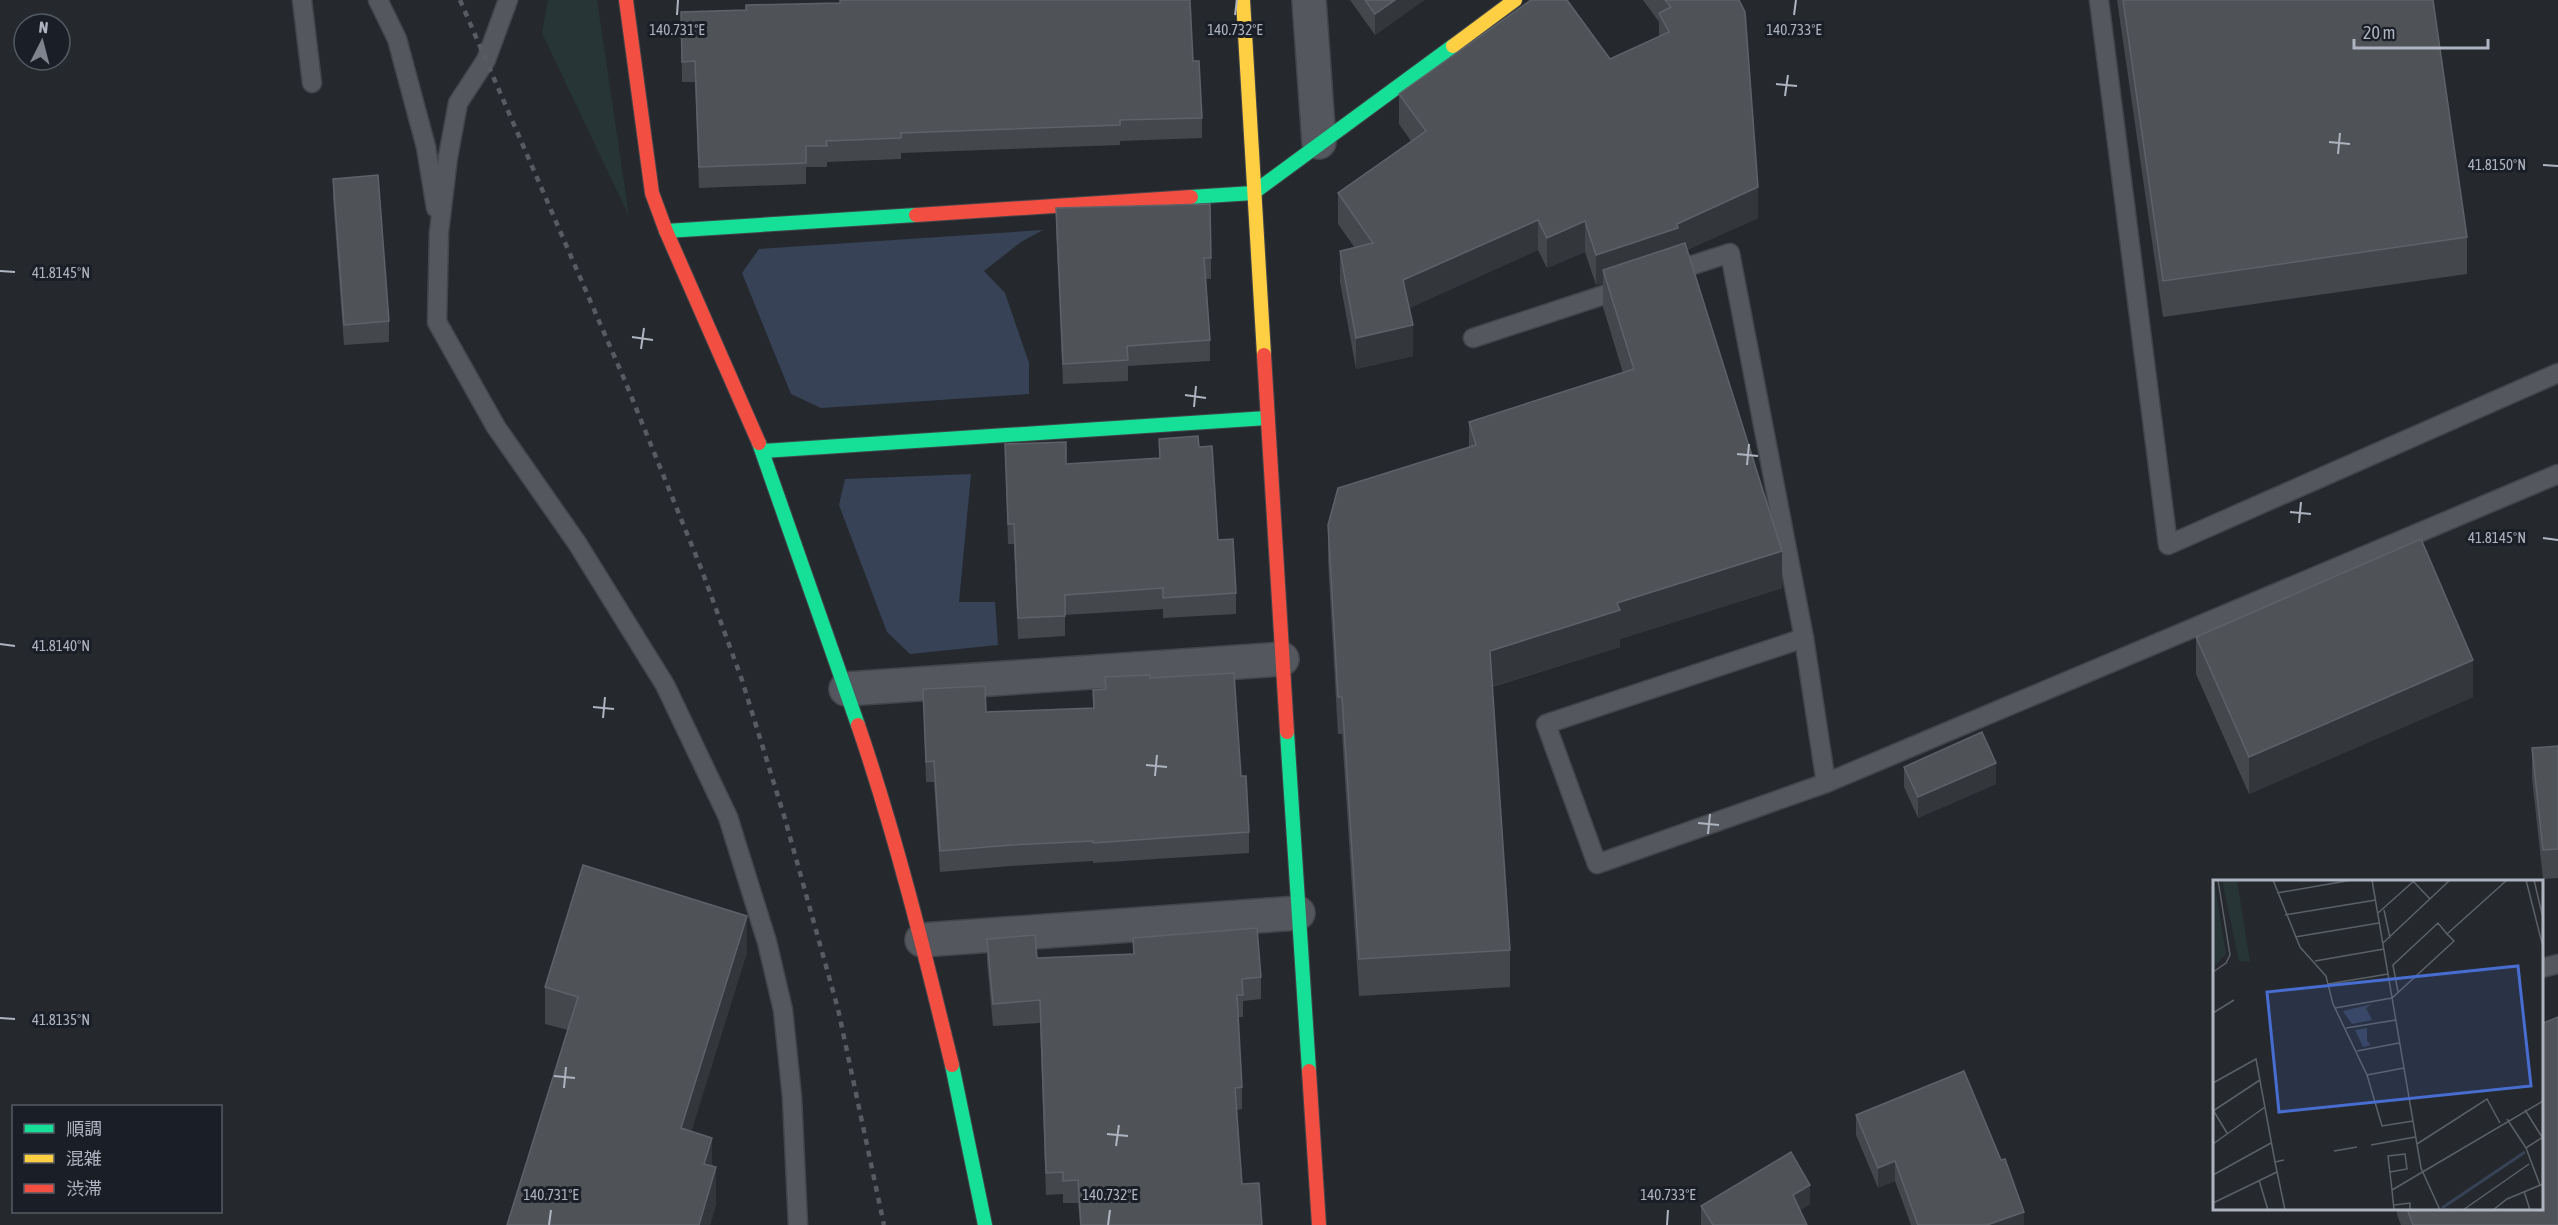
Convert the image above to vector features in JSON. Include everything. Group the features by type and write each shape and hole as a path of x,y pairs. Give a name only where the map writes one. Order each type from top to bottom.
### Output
{"street":[{"path":"626,0 652,193 666,231 762,451 846,689 894,838 922,940 960,1097 986,1225"},
{"path":"1244,0 1253,193 1319,1225"},
{"path":"1309,0 1319,142"},
{"path":"666,231 1253,193 1319,142 1515,0"},
{"path":"762,451 1267,418"},
{"path":"846,689 1282,659"},
{"path":"922,940 1298,913"}],"lane":[{"path":"302,0 312,83"},
{"path":"378,0 397,39 426,147 439,232"},
{"path":"508,0 486,60 458,102 448,157 439,232 438,322 496,427 578,543 665,685 728,817 767,942 783,1010 792,1097 798,1225"},
{"path":"2098,0 2168,545 2558,373"},
{"path":"1473,338 1730,253 1804,638 1826,783"},
{"path":"1804,638 1546,724 1597,864 1826,783 2558,474"},
{"path":"2543,968 2558,964"}],"shaded area":[{"path":"548,0 597,0 629,216 542,33"}],"water":[{"path":"1043,230 1021,242 984,271 1005,293 1029,363 1029,394 821,408 791,394 742,273 759,249"},
{"path":"971,474 959,602 995,602 998,645 910,654 887,632 839,505 845,479"}],"building":[{"path":"840,0 1190,0 1193,61 1199,61 1202,118 1120,120 1120,125 901,133 901,138 826,141 827,146 806,146 806,163 699,167 695,61 682,62 681,12 746,10 746,5 840,3"},
{"path":"1365,0 1395,0 1375,14"},
{"path":"1531,0 1567,0 1610,59 1669,32 1659,13 1671,7 1665,0 1739,0 1745,12 1758,187 1677,224 1678,228 1596,255 1585,221 1547,238 1538,220 1403,280 1413,325 1356,338 1340,251 1373,243 1338,193 1426,131 1399,94"},
{"path":"2123,0 2433,0 2467,237 2163,281"},
{"path":"378,175 389,321 344,325 333,179"},
{"path":"1210,204 1211,258 1204,258 1210,340 1127,346 1128,360 1063,364 1056,208"},
{"path":"1685,243 1782,551 1617,603 1620,610 1490,651 1510,950 1359,959 1342,697 1338,697 1328,525 1338,488 1476,445 1469,422 1634,369 1603,270"},
{"path":"1198,436 1199,447 1212,446 1218,540 1233,539 1236,593 1163,598 1163,588 1065,595 1065,616 1018,618 1014,524 1008,524 1005,444 1066,442 1066,464 1160,458 1159,439"},
{"path":"2421,539 2473,660 2249,757 2196,637"},
{"path":"1234,673 1241,776 1246,776 1249,832 940,851 934,761 926,762 923,689 985,686 986,712 1094,708 1093,690 1106,689 1105,677 1150,675 1150,678"},
{"path":"1982,732 1996,763 1918,797 1904,767"},
{"path":"2558,746 2558,849 2543,850 2532,748"},
{"path":"583,865 747,916 681,1128 712,1138 704,1164 716,1167 699,1225 507,1225 578,997 545,987"},
{"path":"1257,928 1261,977 1242,979 1243,995 1237,995 1242,1087 1235,1088 1242,1184 1259,1183 1262,1225 1081,1225 1078,1180 1063,1181 1063,1172 1046,1173 1040,1000 993,1004 987,939 1035,935 1037,958 1134,954 1133,938"},
{"path":"2558,1017 2558,1225 2413,1225 2407,1210 2543,1210 2543,1023"},
{"path":"1964,1071 2001,1160 2005,1159 2024,1212 1987,1225 1918,1225 1895,1161 1878,1168 1856,1115"},
{"path":"1791,1152 1810,1185 1793,1195 1807,1225 1713,1225 1701,1206"}],"railway":[{"path":"460,0 625,381 701,568 742,680 785,819 838,1009 884,1225"}],"traffic: fast":[{"path":"1191,197 1253,193 1453,46"},
{"path":"666,231 916,215"},
{"path":"763,451 1267,418"},
{"path":"759,443 858,725"},
{"path":"1287,732 1309,1071"},
{"path":"952,1065 985,1225"}],"traffic: slow":[{"path":"1243,0 1264,355"},
{"path":"1453,46 1515,0"}],"traffic: jam":[{"path":"626,0 652,193 666,231 759,443"},
{"path":"916,215 1191,197"},
{"path":"1264,355 1287,732"},
{"path":"858,725 897,851 952,1065"},
{"path":"1309,1071 1319,1225"}]}
